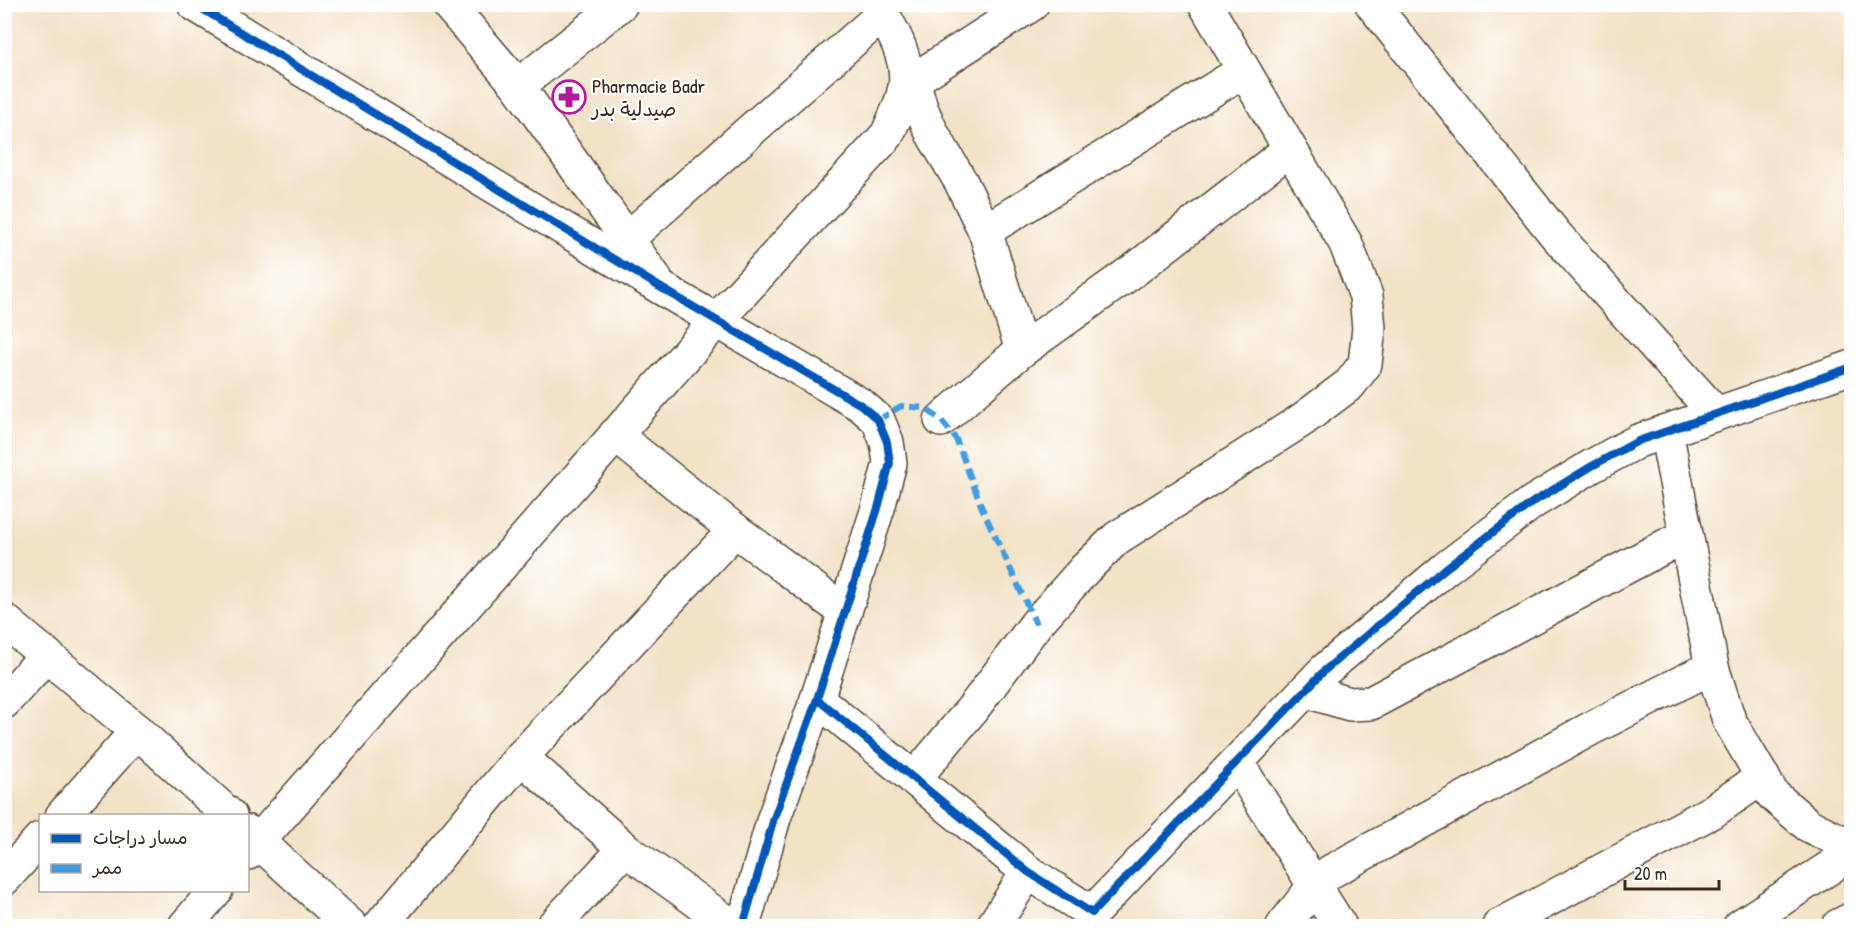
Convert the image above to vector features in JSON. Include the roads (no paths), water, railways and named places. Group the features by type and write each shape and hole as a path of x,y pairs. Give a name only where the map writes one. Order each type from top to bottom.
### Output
{"street":[{"path":"194,4 716,321 861,405 878,420 887,442 890,463 878,508 817,699 782,791 743,927"},
{"path":"448,4 518,86 663,289"},
{"path":"518,86 621,4"},
{"path":"351,927 251,842 716,321 887,135 909,82 1032,4"},
{"path":"914,779 974,707 1036,624 1085,569 1118,538 1302,420 1350,384 1365,364 1369,328 1366,297 1346,244 1205,4"},
{"path":"1371,4 1555,234 1716,414"},
{"path":"627,239 880,9 904,61 909,82 932,133 961,182 985,231 1022,350"},
{"path":"985,231 1243,71"},
{"path":"941,420 1022,350 1137,268 1290,149"},
{"path":"817,699 1028,872 1101,920 1236,763 1325,670 1446,568 1533,502 1638,441 1851,367"},
{"path":"1666,432 1712,667 1729,720 1773,795 1808,825 1851,847"},
{"path":"615,435 735,530 845,612"},
{"path":"380,927 521,758 735,530"},
{"path":"1306,691 1350,704 1371,703 1686,535"},
{"path":"4,620 137,731 228,814"},
{"path":"4,702 48,655"},
{"path":"1283,927 1316,885 1330,872 1590,729 1712,667"},
{"path":"64,814 137,731"},
{"path":"521,758 625,849 732,927"},
{"path":"1236,763 1316,885 1340,927"},
{"path":"1499,927 1713,811 1763,777"},
{"path":"4,879 39,840"},
{"path":"553,927 625,849"},
{"path":"1740,927 1851,853"},
{"path":"993,927 1028,872"},
{"path":"185,927 215,892"},
{"path":"1838,927 1851,919"}],"place":[{"name":"Pharmacie Badr صيدلية بدر","path":"569,97"}]}
